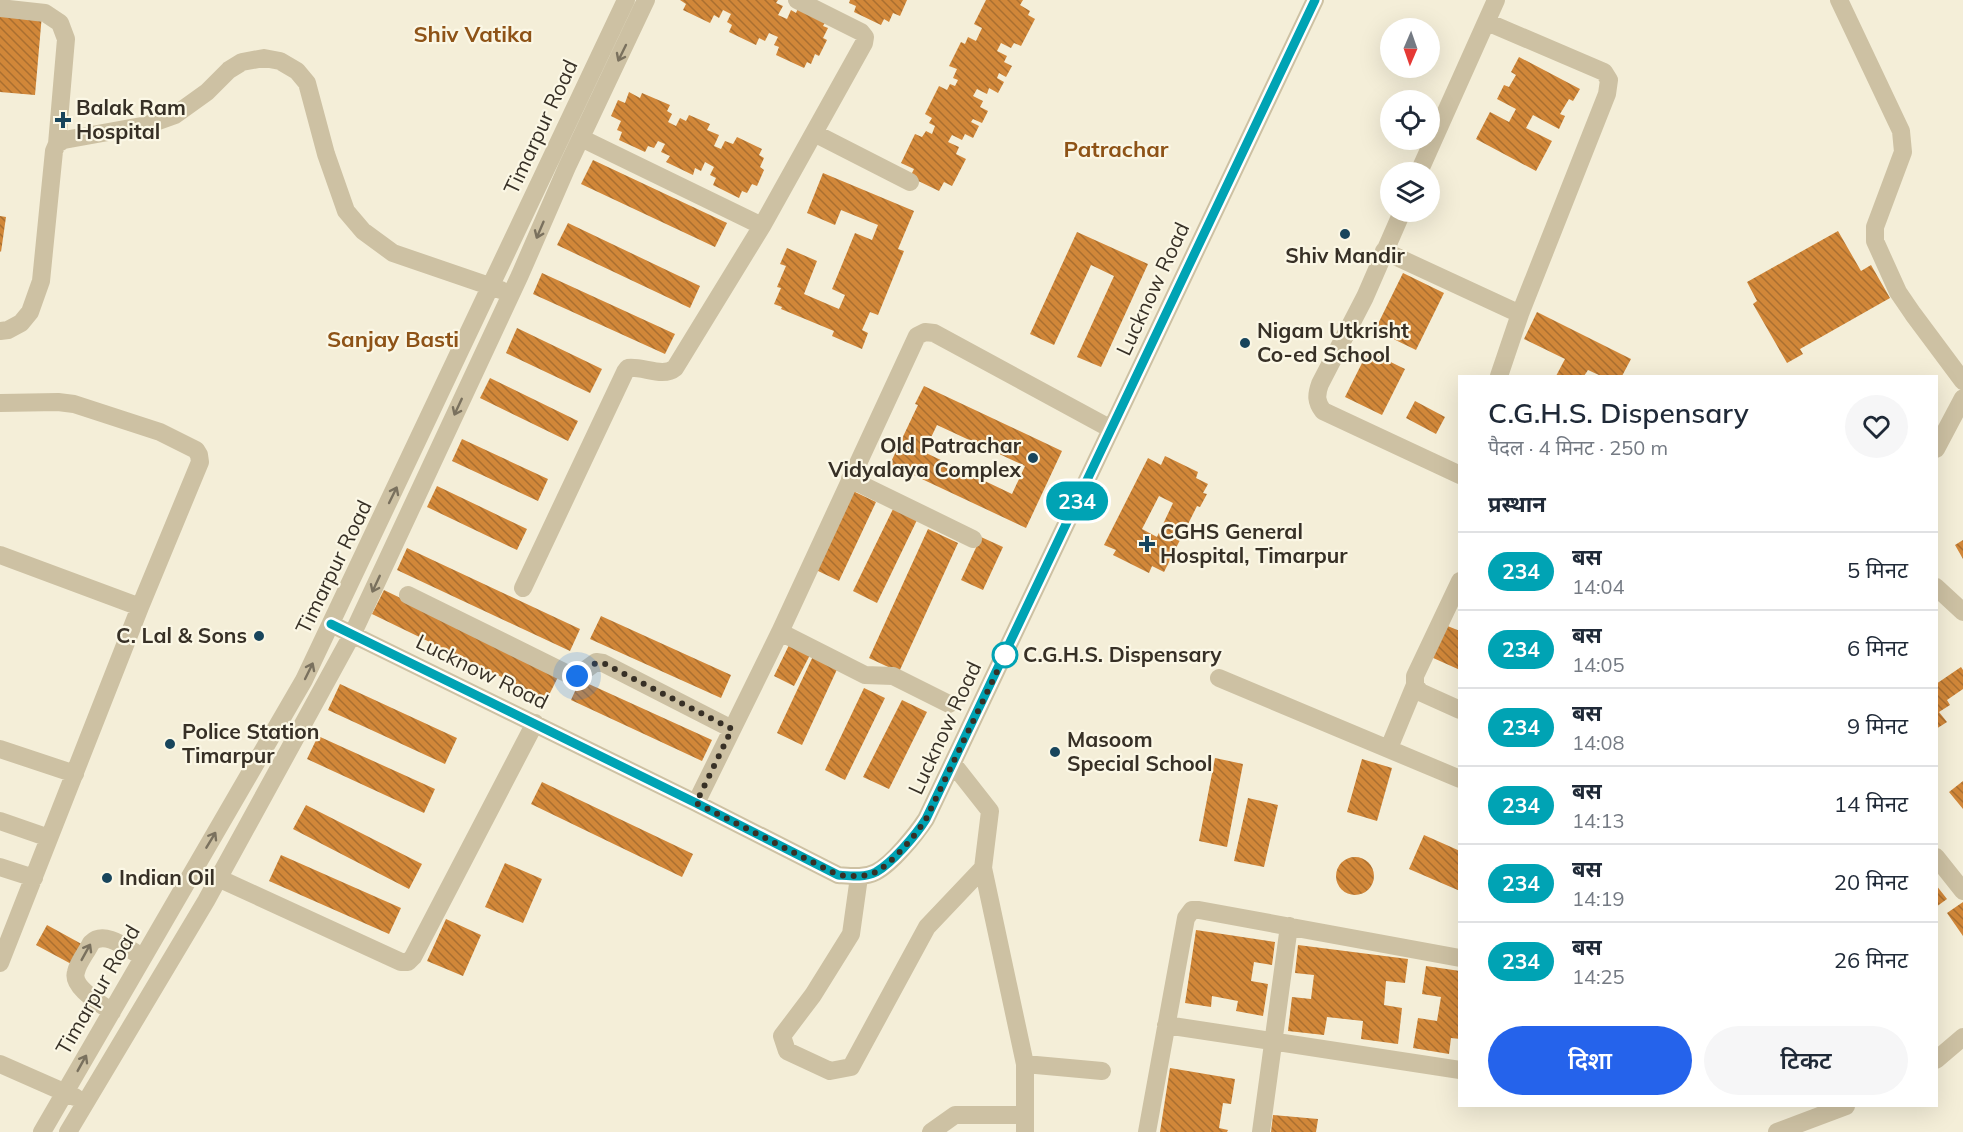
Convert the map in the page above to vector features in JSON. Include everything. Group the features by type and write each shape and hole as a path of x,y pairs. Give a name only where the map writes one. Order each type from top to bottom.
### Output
{"street":[{"name":"Timarpur Road","path":"42,1132 294,700 427,424 626,0"},
{"name":"Timarpur Road","path":"68,1132 218,878 353,633 646,0"},
{"path":"523,588 625,372 628,368 634,367 666,373 675,368 762,226 864,43 865,37 861,32 797,0"},
{"name":"Lucknow Road","path":"331,624 838,875 859,877 877,872 912,840 926,819 1315,0"},
{"path":"1424,162 1496,0"},
{"path":"1839,0 1901,131 1904,143 1903,152 1875,226 1875,241 1903,300 1963,381"},
{"path":"0,8 45,13 60,24 66,39 57,144 54,151 38,289 30,312 21,323 8,330 0,331"},
{"path":"1487,22 1604,72 1609,80 1608,94 1520,314 1499,375"},
{"path":"57,144 63,140 147,125 175,115 207,92 229,70 242,62 264,58 280,61 297,71 307,83 326,154 346,211 363,231 393,253 491,285 511,295"},
{"path":"814,133 910,182"},
{"path":"581,138 762,226"},
{"path":"1397,222 1365,297 1320,384 1317,393 1318,404 1323,411 1458,474"},
{"path":"1384,251 1520,314"},
{"path":"696,803 780,632 911,344 917,336 925,332 934,333 1111,429"},
{"path":"1938,445 1963,398"},
{"path":"0,403 74,404 160,432 196,450 200,455 200,462 140,607 34,878 4,943 0,963"},
{"path":"850,479 973,539"},
{"path":"0,555 140,607"},
{"path":"1389,748 1415,685 1415,676 1458,585"},
{"path":"1938,589 1963,612"},
{"path":"408,595 572,676 577,676 596,662 603,663 732,729"},
{"path":"780,632 865,675 894,676 949,704"},
{"path":"1219,678 1458,778"},
{"path":"1415,685 1420,692 1458,709"},
{"path":"218,878 401,962 408,962 413,957 535,723"},
{"path":"0,749 75,774"},
{"path":"932,1132 955,1115 1025,1124 1025,1064 983,868 990,811 953,764"},
{"path":"0,821 49,838"},
{"path":"1938,860 1963,891"},
{"path":"0,867 34,878"},
{"path":"859,877 851,934 813,995 783,1036 788,1052 830,1071 851,1067 927,927 983,868"},
{"path":"1147,1132 1186,918 1192,910 1199,909 1458,958"},
{"path":"1261,1132 1289,926"},
{"path":"112,1012 82,989 75,978 75,972 94,939 102,937 142,957"},
{"path":"1166,1025 1458,1070"},
{"path":"1938,1058 1963,1037"},
{"path":"0,1064 86,1102"},
{"path":"1025,1064 1102,1071"},
{"path":"1777,1132 1843,1107"}],"building":[{"path":"680,0 778,0 776,3 783,6 778,15 787,19 791,10 796,13 799,6 827,19 823,26 828,28 823,38 827,40 819,56 815,54 811,64 807,62 804,68 776,55 779,47 774,45 778,37 769,33 765,41 759,38 756,45 729,32 732,25 727,22 731,14 723,10 719,18 714,15 710,23 683,10 686,4"},
{"path":"850,0 907,0 900,16 893,13 889,22 884,19 881,25 854,12 856,6 849,3"},
{"path":"986,0 1023,0 1020,5 1030,11 1028,15 1035,19 1021,46 1014,43 1011,48 1001,43 997,51 1007,56 1004,62 1012,66 1006,77 999,73 997,78 1004,82 998,93 989,88 987,94 977,89 973,96 983,101 980,107 988,111 982,123 973,119 971,122 979,126 973,138 965,134 962,140 952,135 948,142 959,147 956,154 966,159 952,186 944,182 939,191 910,177 914,169 901,163 915,134 922,137 926,131 932,134 935,126 929,123 932,118 925,114 939,86 947,90 950,84 955,86 958,80 953,78 957,69 949,66 961,42 965,44 968,37 976,41 982,28 974,24"},
{"path":"0,10 42,14 35,95 0,92"},
{"path":"1519,57 1580,89 1573,101 1569,99 1560,114 1565,116 1559,129 1533,115 1526,128 1552,141 1536,171 1476,139 1490,112 1509,122 1516,109 1497,99 1504,85 1509,87 1516,75 1511,72"},
{"path":"629,92 640,98 642,93 670,105 667,111 672,114 668,122 676,126 680,118 686,121 689,115 710,124 707,130 719,135 714,146 721,149 725,141 733,144 737,137 762,149 759,155 764,158 760,167 764,170 757,186 752,184 747,193 742,191 739,198 713,185 716,178 710,175 714,167 705,162 701,171 695,168 693,175 666,162 670,156 661,152 665,144 658,141 654,148 648,146 645,152 619,140 622,132 617,130 621,121 611,116 618,100 625,103"},
{"path":"593,160 727,223 715,247 581,184"},
{"path":"823,173 914,211 898,249 904,251 878,315 870,312 862,330 868,333 862,349 832,336 834,331 774,304 781,288 777,287 786,266 780,264 787,248 817,261 804,294 839,309 845,295 832,289 855,233 872,240 878,225 841,210 835,225 807,213"},
{"path":"0,216 6,217 1,252 0,251"},
{"path":"568,223 700,286 690,308 557,245"},
{"path":"1838,231 1861,271 1871,265 1890,298 1800,349 1803,354 1787,363 1753,304 1757,301 1747,282"},
{"path":"1077,232 1148,264 1101,367 1077,357 1114,276 1091,265 1054,345 1030,334"},
{"path":"542,273 675,334 665,354 533,294"},
{"path":"1403,273 1444,293 1416,350 1375,330"},
{"path":"1537,312 1631,359 1623,375 1599,375 1588,370 1585,375 1557,375 1565,359 1524,339"},
{"path":"517,328 602,369 590,393 506,353"},
{"path":"1368,351 1405,369 1382,415 1345,397"},
{"path":"490,378 578,421 568,441 480,398"},
{"name":"Old Patrachar Vidyalaya Complex","path":"924,386 1062,451 1026,528 890,464 918,405 915,404","holes":["937,425 1025,466 1012,494 924,452"]},
{"path":"1415,401 1445,417 1436,434 1406,418"},
{"path":"462,439 548,479 538,501 452,461"},
{"path":"1165,456 1198,472 1196,478 1208,484 1203,493 1207,494 1200,507 1197,506 1164,572 1152,566 1149,573 1113,555 1116,550 1104,545 1148,458 1161,465","holes":["1159,496 1173,503 1157,537 1142,529"]},
{"path":"437,486 527,529 517,550 427,507"},
{"path":"853,491 876,502 839,581 816,570"},
{"path":"893,509 917,520 877,603 853,591"},
{"path":"928,529 958,543 899,672 869,658"},
{"path":"981,537 1003,547 983,590 961,580"},
{"path":"1963,540 1963,559 1955,545"},
{"path":"407,548 580,629 570,651 397,570"},
{"path":"384,590 559,675 547,699 372,614"},
{"path":"601,616 731,675 721,698 590,639"},
{"path":"1445,625 1458,630 1458,669 1431,657"},
{"path":"790,643 811,653 794,686 774,676"},
{"path":"815,652 840,663 802,745 777,733"},
{"path":"1961,667 1963,670 1963,689 1947,700 1950,705 1939,712 1947,722 1938,728 1938,683"},
{"path":"580,680 712,740 702,761 571,700"},
{"path":"340,684 457,738 445,764 328,710"},
{"path":"864,688 885,698 845,780 825,770"},
{"path":"902,700 927,712 889,789 863,777"},
{"path":"318,736 435,789 424,813 307,759"},
{"path":"1215,758 1243,764 1227,847 1199,841"},
{"path":"1362,759 1392,768 1377,821 1347,812"},
{"path":"1963,781 1963,809 1949,792"},
{"path":"542,782 693,854 682,877 531,804"},
{"path":"1248,798 1278,805 1264,867 1234,861"},
{"path":"306,805 422,864 409,889 293,829"},
{"path":"1424,835 1458,850 1458,890 1409,869"},
{"path":"281,855 401,908 389,934 269,881"},
{"path":"1355,857 1368,863 1374,876 1368,889 1355,895 1342,889 1336,876 1342,863"},
{"path":"505,863 542,879 523,923 485,907"},
{"path":"1938,888 1947,899 1938,906"},
{"path":"1963,902 1963,936 1947,913"},
{"path":"446,919 481,935 463,976 427,961"},
{"path":"47,925 87,947 75,966 36,945"},
{"path":"1196,930 1275,942 1272,965 1254,962 1251,981 1268,984 1263,1016 1236,1011 1238,1001 1212,996 1211,1007 1185,1003"},
{"path":"1298,945 1408,959 1405,983 1386,981 1384,1005 1402,1008 1398,1044 1361,1039 1363,1021 1327,1017 1324,1035 1288,1031 1292,997 1311,999 1314,975 1295,973"},
{"path":"1426,966 1458,971 1458,1039 1451,1038 1449,1054 1413,1048 1418,1018 1437,1021 1441,997 1422,994"},
{"path":"1170,1068 1235,1079 1231,1104 1223,1103 1219,1128 1228,1130 1227,1132 1160,1132"},
{"path":"1273,1115 1318,1119 1316,1132 1271,1132"}],"bus line":[{"name":"234","path":"331,624 838,875 859,877 877,872 912,840 926,819 1315,0"}],"place":[{"name":"Balak Ram Hospital","path":"63,120"},
{"name":"Shiv Mandir","path":"1345,234"},
{"name":"Nigam Utkrisht Co-ed School","path":"1245,343"},
{"name":"Old Patrachar Vidyalaya Complex","path":"1033,458"},
{"name":"CGHS General Hospital, Timarpur","path":"1147,544"},
{"name":"C. Lal & Sons","path":"259,636"},
{"name":"C.G.H.S. Dispensary","path":"1005,655"},
{"name":"Police Station Timarpur","path":"170,744"},
{"name":"Masoom Special School","path":"1055,752"},
{"name":"Indian Oil","path":"107,878"}],"district":[{"name":"Shiv Vatika","path":"473,34"},
{"name":"Patrachar","path":"1116,149"},
{"name":"Sanjay Basti","path":"393,339"}],"route":[{"path":"577,676 590,665 596,662 603,663 732,729 696,803 838,875 859,877 877,872 912,840 926,819 1005,655"}]}
